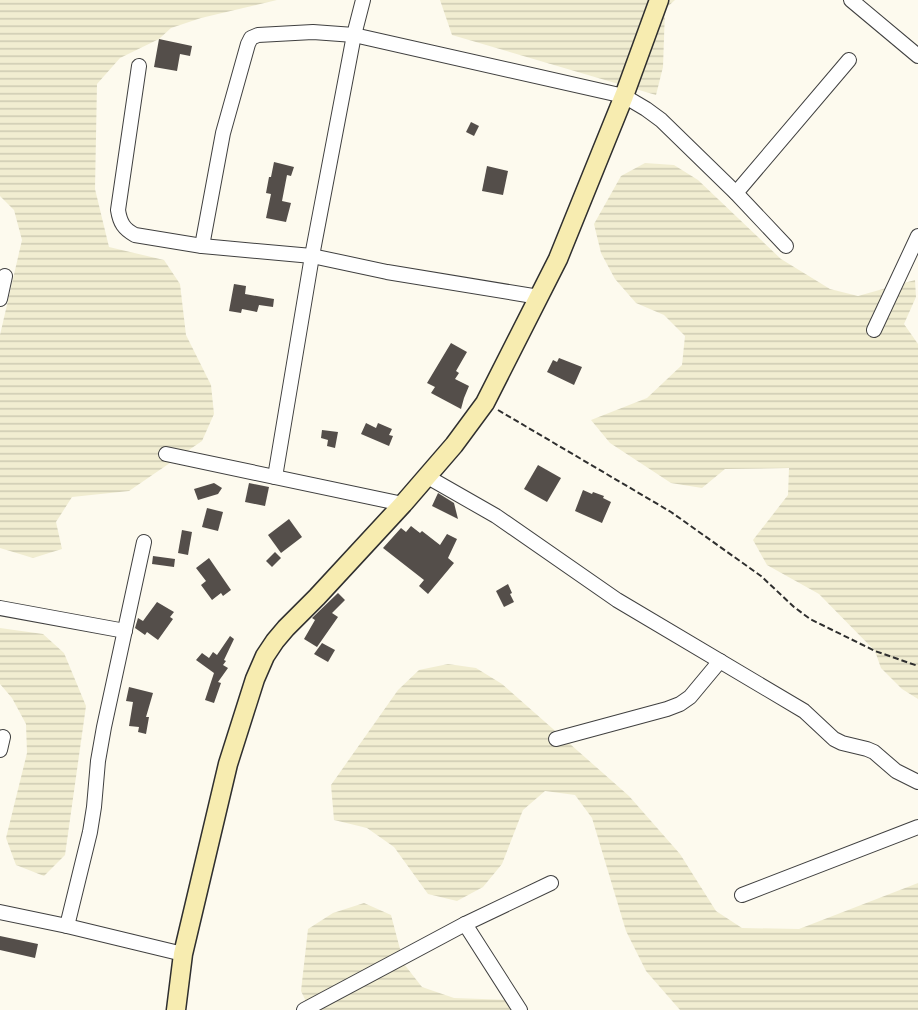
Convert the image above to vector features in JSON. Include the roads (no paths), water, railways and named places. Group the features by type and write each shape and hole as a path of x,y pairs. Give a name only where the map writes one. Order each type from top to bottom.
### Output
{"main road":[{"path":"176,1010 183,954 228,764 255,679 265,656 286,628 403,504 454,445 486,403 558,260 624,96 659,0"}],"street":[{"path":"275,477 312,256 354,35 363,0"},
{"path":"851,0 918,56"},
{"path":"202,246 223,133 251,38 267,34 313,32 354,35 624,96 661,120 736,193 786,246"},
{"path":"736,193 849,60"},
{"path":"139,66 118,210 125,230 135,235 202,246 312,256 387,272 539,297"},
{"path":"874,330 918,236"},
{"path":"0,299 5,276"},
{"path":"166,454 403,504"},
{"path":"426,476 496,516 617,600 804,711 834,739 874,752 896,771 918,782"},
{"path":"68,926 90,832 98,760 144,542"},
{"path":"0,608 125,631"},
{"path":"556,739 680,704 690,698 720,662"},
{"path":"742,895 918,827"},
{"path":"304,1010 465,924 551,883"},
{"path":"0,912 183,954"},
{"path":"465,924 520,1010"}]}
